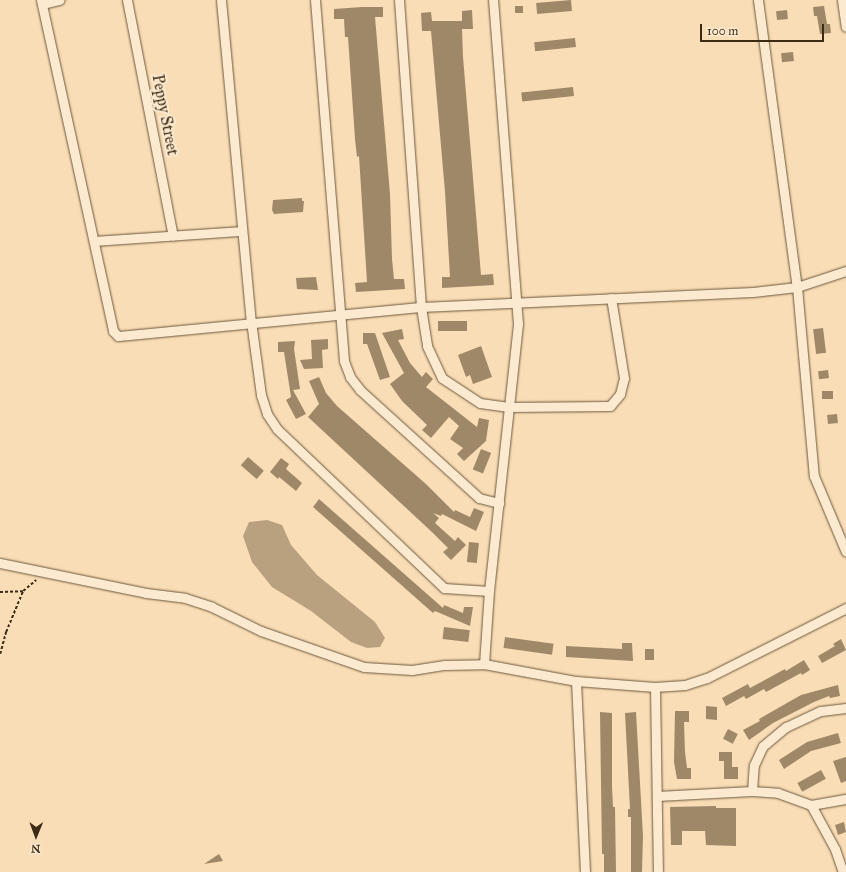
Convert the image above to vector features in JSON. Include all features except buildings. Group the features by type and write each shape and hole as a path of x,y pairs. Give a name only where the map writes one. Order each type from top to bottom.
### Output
{"street":[{"path":"60,0 42,2 113,331 118,336 251,321 421,307 752,292 797,287 846,270"},
{"name":"Peppy Street","path":"127,0 173,236"},
{"path":"221,0 251,321 261,395 267,414 277,429 444,588 489,591"},
{"path":"315,0 342,314 344,361 350,377 360,390 478,498 499,503"},
{"path":"399,0 421,307 427,346 442,378 480,403 509,407 610,406 620,394 624,378 611,298"},
{"path":"484,664 489,591 518,324 492,0"},
{"path":"758,0 797,287 814,476 846,552"},
{"path":"842,0 846,27"},
{"path":"94,241 242,231"},
{"path":"0,563 146,593 185,598 212,607 268,634 364,667 412,670 445,665 484,664 576,681 655,687 685,685 707,678 846,608"},
{"path":"576,681 585,872"},
{"path":"655,687 658,872"},
{"path":"752,791 754,765 763,746 786,727 821,711 846,708"},
{"path":"657,796 752,791 778,793 811,805 846,799"},
{"path":"811,805 835,849 843,872"}],"path":[{"path":"0,654 6,632 23,591 44,571"},
{"path":"0,592 23,591"}],"shaded area":[{"path":"267,520 282,525 291,545 317,575 375,622 385,638 380,647 367,648 351,642 311,611 272,587 252,562 243,536 249,522"}]}
